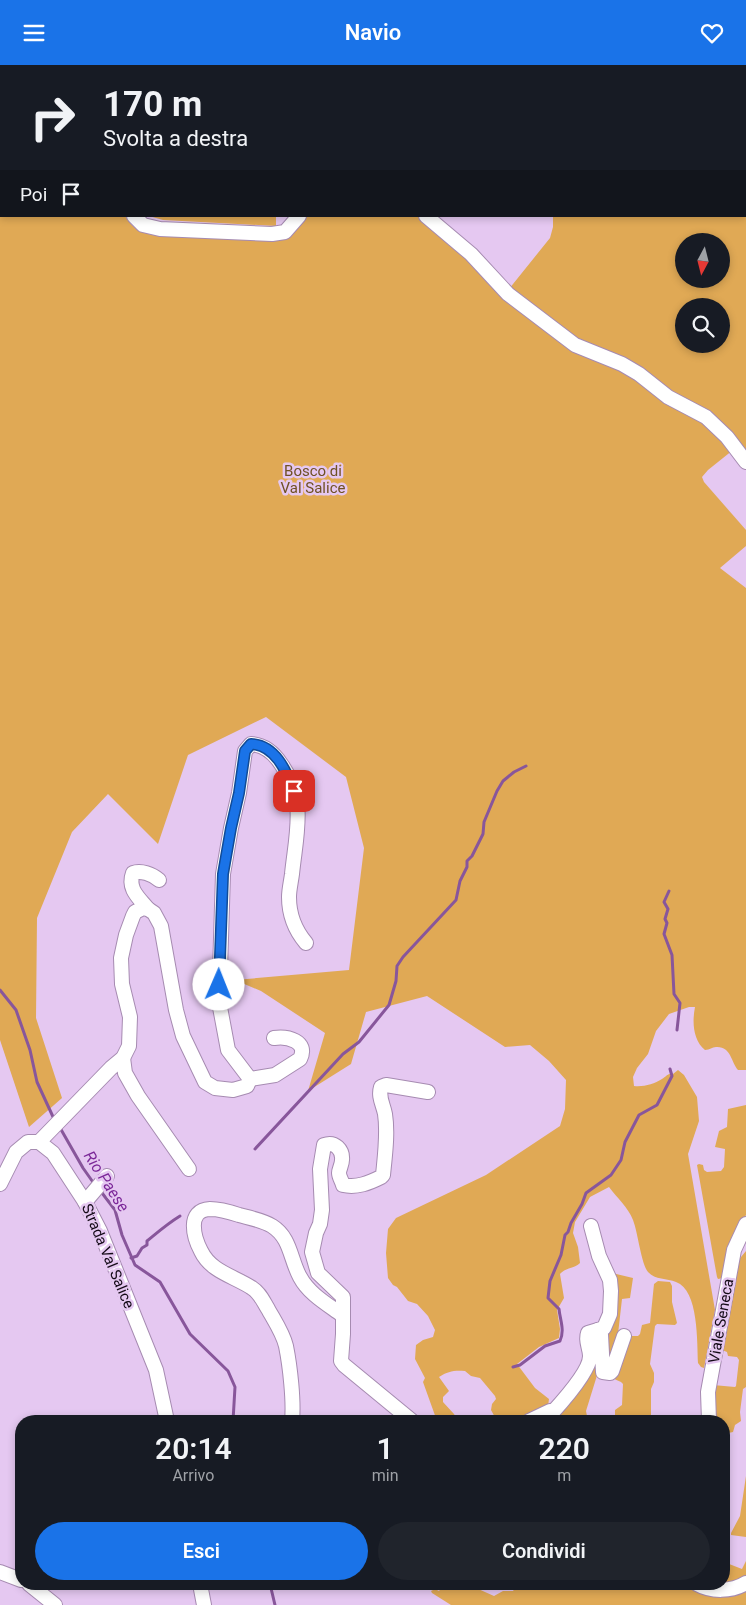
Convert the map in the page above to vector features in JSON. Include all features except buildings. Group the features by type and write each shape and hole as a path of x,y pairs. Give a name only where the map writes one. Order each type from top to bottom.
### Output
{"street":[{"path":"135,217 143,225 160,229 272,234 285,231 298,217"},
{"path":"427,217 471,254 508,294 575,345 622,364 668,397 706,417 727,437 746,462"},
{"path":"250,1079 228,1050 219,1002 223,874 245,751 251,744 260,745 276,757 287,771 294,791 299,812 289,897 292,918 298,933 306,943"},
{"path":"159,880 151,875 140,872 132,873 131,877 132,889 157,917 161,926 176,1010 183,1036 205,1082 215,1087 232,1090 247,1086 250,1079"},
{"path":"0,1184 4,1160 28,1142 39,1142 110,1067 123,1058 129,1046 131,1028 122,984 121,957 133,916 139,909 148,909"},
{"path":"250,1079 275,1075 300,1059 302,1049 299,1043 294,1039 285,1037 274,1038"},
{"path":"123,1058 125,1073 138,1096 189,1169"},
{"path":"405,1415 341,1361 343,1297 318,1273 312,1252 322,1210 320,1169 324,1145 329,1143 335,1144 341,1151 343,1159 339,1172 343,1185 351,1187 381,1177 383,1175 386,1125 385,1112 380,1097 382,1087 386,1085 428,1092"},
{"name":"Strada Val Salice","path":"39,1142 53,1153 85,1202 100,1231 156,1370 167,1415"},
{"path":"85,1202 102,1183"},
{"path":"292,1415 286,1345 280,1331 259,1293 212,1267 206,1261 195,1237 193,1229 194,1219 203,1211 209,1209 236,1214 270,1225 281,1233 288,1243 300,1277 306,1286 342,1315"},
{"name":"Viale Seneca","path":"709,1415 708,1392 725,1296 734,1250 746,1224"},
{"path":"552,1415 575,1386 588,1364 590,1357 587,1335 590,1331 604,1328 610,1314 610,1280 599,1256 591,1226"},
{"path":"598,1330 601,1335 603,1371 606,1373 612,1371 624,1336"},
{"path":"0,1572 15,1578"},
{"path":"730,1588 746,1583"},
{"path":"36,1590 55,1605"},
{"path":"201,1590 204,1604"},
{"path":"204,1604 210,1590"}],"green space":[{"name":"Bosco di Val Salice","path":"0,217 126,217 136,229 152,235 273,241 284,238 293,232 306,217 422,217 465,253 605,360 695,414 733,450 702,477 704,482 746,530 746,546 720,568 746,588 746,1070 738,1070 725,1049 713,1047 705,1050 701,1046 694,1030 695,1007 689,1007 669,1014 656,1031 648,1054 637,1068 633,1077 634,1086 645,1086 678,1070 684,1075 697,1097 699,1121 688,1154 715,1310 704,1368 698,1363 697,1331 693,1306 689,1295 684,1287 676,1282 658,1278 648,1272 643,1262 631,1215 609,1187 590,1197 575,1222 573,1233 578,1247 580,1263 560,1274 564,1298 557,1310 560,1329 559,1338 539,1347 517,1364 535,1388 549,1399 548,1406 531,1415 494,1415 491,1410 492,1404 496,1399 495,1396 480,1378 471,1376 465,1371 455,1371 445,1373 439,1377 449,1391 443,1397 443,1402 455,1415 435,1415 423,1382 425,1378 415,1359 416,1345 423,1340 433,1337 435,1330 428,1316 417,1304 408,1301 388,1278 386,1253 388,1229 396,1218 486,1175 560,1126 565,1109 566,1080 549,1061 530,1045 505,1047 427,996 366,1012 351,1064 308,1091 325,1033 261,991 235,980 349,970 364,848 346,777 266,717 188,755 158,844 108,794 72,832 37,918 36,1018 62,1098 29,1127 0,1040"},
{"path":"152,217 276,217 276,226 163,220"},
{"path":"553,217 746,217 746,457 728,435 578,343 509,289 550,238"},
{"path":"746,1105 746,1215 739,1226 723,1278 718,1279 697,1165 703,1165 704,1170 707,1172 721,1171 724,1167 725,1149 715,1147 719,1131 727,1127 728,1109"},
{"path":"746,1251 746,1387 743,1389 740,1412 741,1421 735,1425 733,1432 730,1433 730,1415 714,1415 713,1385 736,1386 739,1360 737,1357 728,1356 727,1352 722,1350 736,1263"},
{"path":"612,1273 633,1278 630,1298 622,1299 618,1334 610,1365 605,1336"},
{"path":"658,1281 670,1282 677,1323 675,1325 657,1324 655,1326 650,1364 654,1373 654,1382 651,1389 651,1415 615,1415 615,1410 622,1405 623,1384 612,1378 627,1336 638,1336 642,1325 650,1323 654,1284"},
{"path":"594,1359 599,1369 586,1411 587,1415 555,1415"},
{"path":"746,1476 746,1537 731,1535 731,1533 740,1516"},
{"path":"746,1561 746,1578 730,1582 730,1564 742,1569"},
{"path":"746,1589 746,1605 451,1605 431,1591 480,1590 494,1596 503,1591 514,1590"}],"waterway":[{"path":"255,1149 343,1054 359,1042 389,1005 396,981 397,966 403,957 456,900 460,881 467,867 467,861 472,856 483,834 484,822 497,791 503,781 514,772 526,766"},
{"path":"669,891 664,902 668,909 664,934 672,955 674,994 680,1003 677,1030"},
{"name":"Rio Paese","path":"0,990 16,1010 30,1050 37,1082 54,1119"},
{"path":"513,1367 520,1365 545,1346 560,1341 562,1329 559,1309 548,1298 550,1281 561,1255 565,1235 586,1193 611,1175 621,1160 625,1142 639,1115 657,1105 672,1076 670,1069"},
{"name":"Rio Paese","path":"59,1126 95,1185"},
{"name":"Rio Paese","path":"99,1189 115,1210 122,1235 135,1265 160,1282 190,1334 228,1371 235,1387 233,1415"},
{"path":"131,1258 137,1256 142,1248 147,1245 147,1241 180,1216"},
{"name":"Rio Paese","path":"271,1590 275,1605"}],"route":[{"path":"219,985 223,874 245,751 251,744 260,745 276,757 287,771 294,791"}]}
